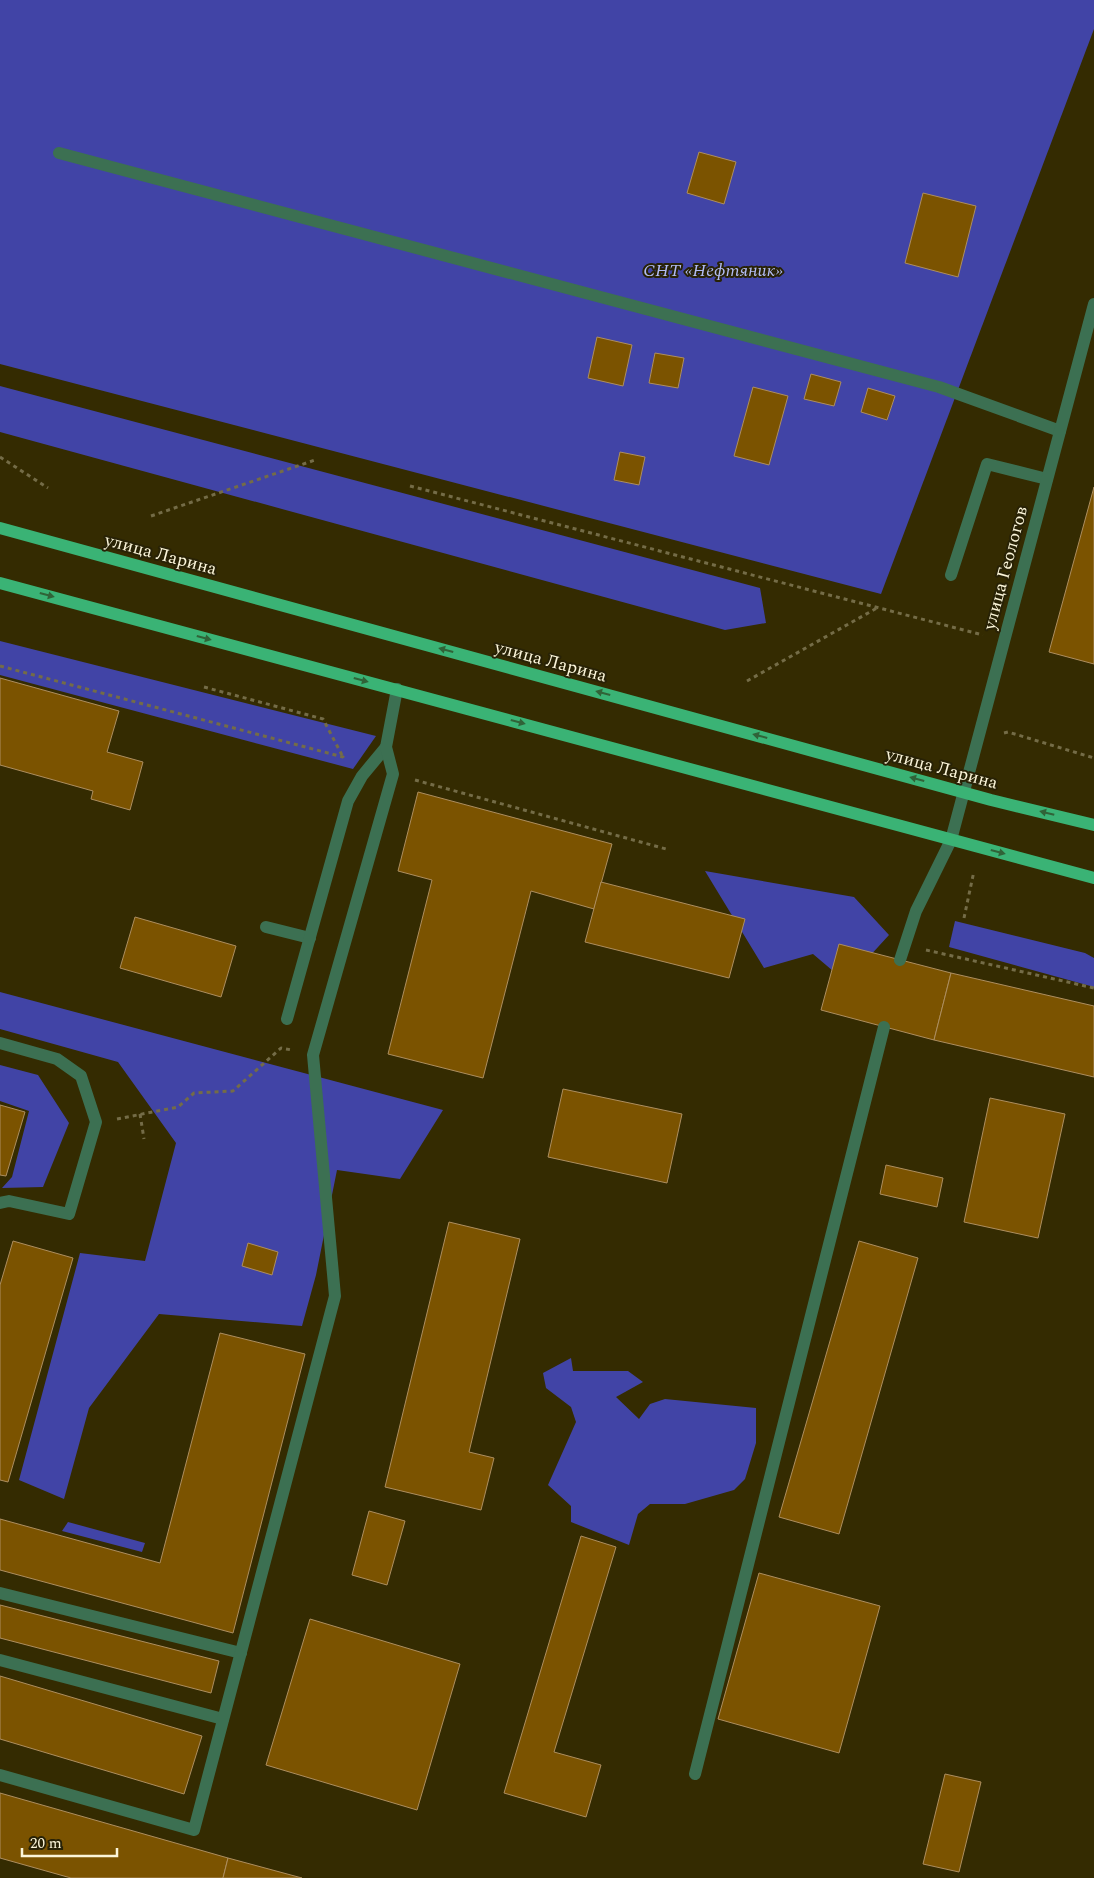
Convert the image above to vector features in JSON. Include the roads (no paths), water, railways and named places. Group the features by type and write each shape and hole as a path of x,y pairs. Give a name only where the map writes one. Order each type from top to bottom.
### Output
{"main road":[{"name":"улица Ларина","path":"0,528 964,792 1094,825"},
{"path":"0,583 1094,878"}],"street":[{"path":"59,153 939,387 1060,431"},
{"name":"улица Геологов","path":"900,960 916,911 951,840 1094,304"},
{"path":"951,575 988,464 1047,478"},
{"path":"0,1774 194,1830 335,1296 313,1055 393,774 386,747 397,689"},
{"path":"287,1020 348,801 362,776 386,747"},
{"path":"266,927 310,938"},
{"path":"695,1774 884,1027"},
{"path":"0,1043 57,1059 81,1076 96,1122 69,1214 9,1201 0,1203"},
{"path":"0,1593 241,1653"},
{"path":"0,1660 223,1719"}],"park label":[{"name":"СНТ «Нефтяник»","path":"713,270"}]}
